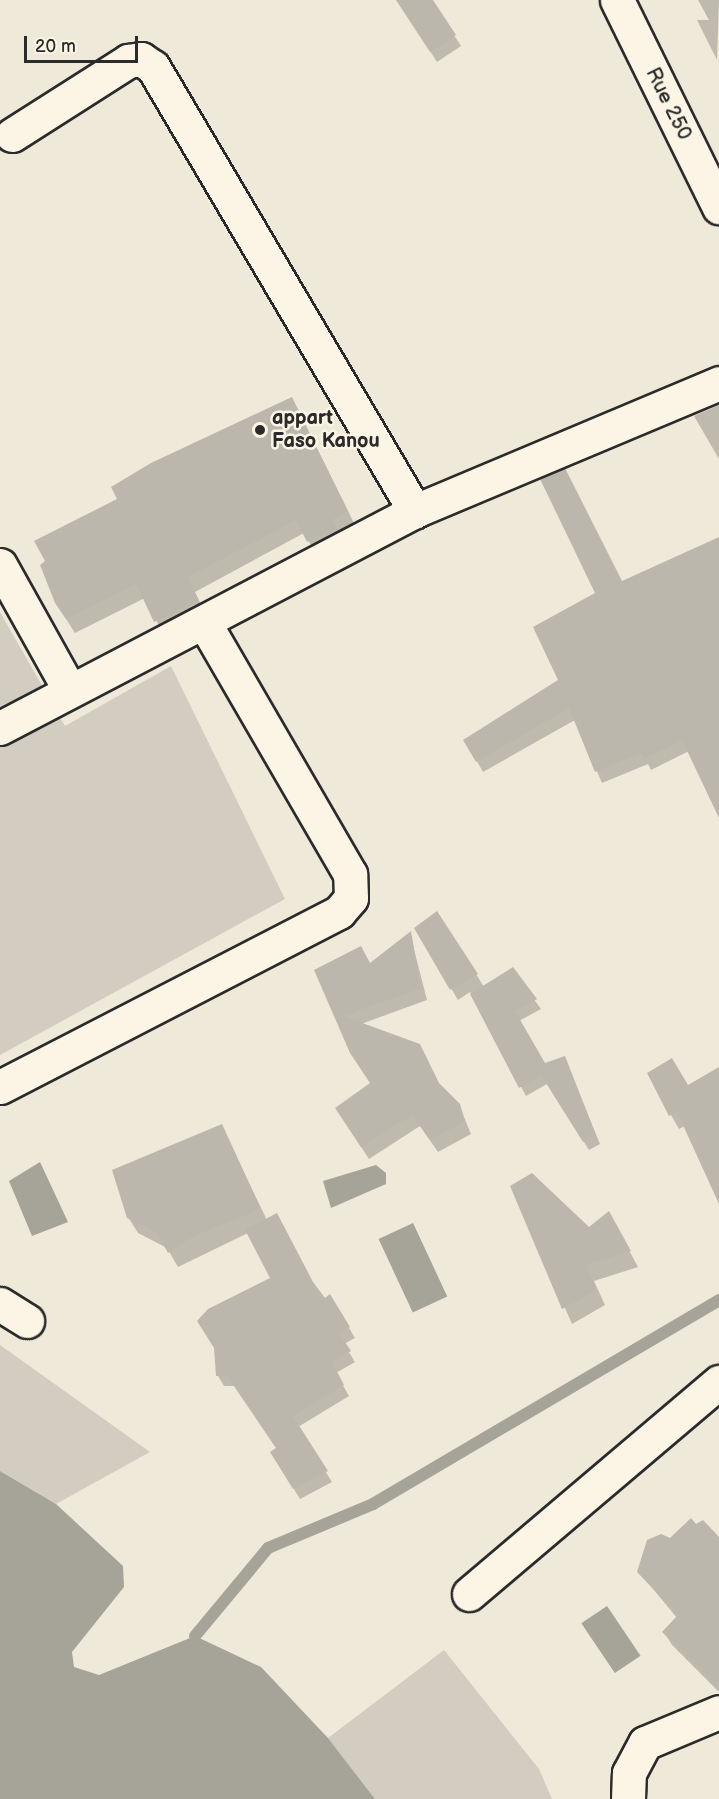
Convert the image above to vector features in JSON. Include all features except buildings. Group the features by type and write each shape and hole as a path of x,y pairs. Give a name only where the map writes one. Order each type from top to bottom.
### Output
{"street":[{"name":"Rue 250","path":"617,0 719,207"},
{"path":"12,135 128,61 141,59 153,67 415,512"},
{"path":"0,728 69,689 415,512 719,383"},
{"path":"0,566 69,689"},
{"path":"0,1087 339,912 351,898 350,874 204,621"},
{"path":"469,1594 719,1382"},
{"path":"628,1799 629,1773 645,1743 719,1712"}],"shaded area":[{"path":"0,612 65,726 171,666 285,899 0,1055"},
{"path":"40,1162 68,1222 32,1236 9,1181"},
{"path":"376,1165 386,1173 386,1184 331,1208 323,1181"},
{"path":"413,1223 447,1296 413,1312 379,1239"},
{"path":"0,1345 150,1452 56,1504 0,1471"},
{"path":"0,1471 56,1504 123,1566 124,1587 72,1652 74,1667 99,1675 195,1636 261,1667 328,1738 375,1799 0,1799"},
{"path":"607,1606 641,1656 615,1673 581,1623"},
{"path":"444,1650 539,1769 552,1799 375,1799 328,1738"}],"waterway":[{"path":"195,1636 268,1548 373,1504 719,1300"}],"place":[{"name":"appart Faso Kanou","path":"260,430"}]}
